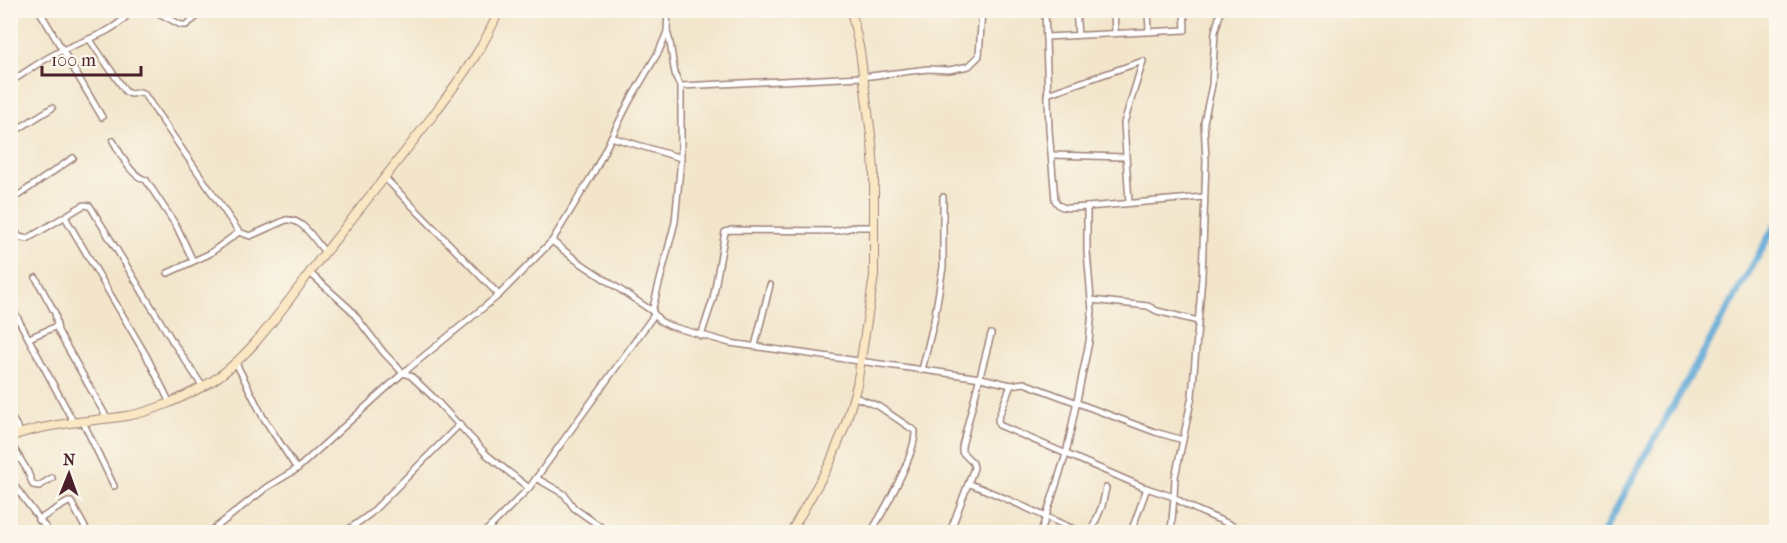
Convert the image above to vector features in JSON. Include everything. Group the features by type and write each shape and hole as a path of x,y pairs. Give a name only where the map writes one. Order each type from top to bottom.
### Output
{"street":[{"path":"39,10 102,117"},
{"path":"10,82 63,50 90,40 123,22 132,10"},
{"path":"153,10 181,25 186,25 201,14"},
{"path":"10,437 74,423 128,416 170,403 218,378 236,363 385,178 461,78 486,40 499,10"},
{"path":"485,532 529,488 653,313 675,222 681,158 681,86 675,78 672,44 667,32 668,10"},
{"path":"791,532 829,465 855,397 874,276 874,171 860,51 851,10"},
{"path":"681,86 862,76 928,69 949,70 969,66 979,57 982,10"},
{"path":"1045,10 1047,94 1056,204 1062,207 1087,207 1204,197"},
{"path":"1076,10 1078,35"},
{"path":"1114,10 1115,33"},
{"path":"1148,10 1149,32"},
{"path":"1046,37 1185,30 1184,10"},
{"path":"1171,532 1175,477 1192,396 1204,251 1206,161 1204,122 1212,85 1215,32 1221,10"},
{"path":"210,532 267,487 297,469 403,373 498,295 552,241 594,172 667,32"},
{"path":"90,40 126,92 144,94 239,232 250,236 286,219 291,219 301,223 325,252"},
{"path":"1047,94 1143,61 1124,123 1129,203"},
{"path":"10,134 52,108"},
{"path":"611,137 681,158"},
{"path":"112,141 132,171 139,178 146,180 177,227 193,261"},
{"path":"1052,155 1125,157"},
{"path":"10,201 73,158"},
{"path":"385,178 498,295"},
{"path":"922,370 934,321 943,267 943,197"},
{"path":"10,222 19,237 27,239 84,205 90,206 203,387"},
{"path":"1041,532 1066,454 1089,342 1092,318 1087,207"},
{"path":"65,217 147,357 170,403"},
{"path":"701,336 713,299 725,232 731,230 836,231 854,227 874,227"},
{"path":"168,273 209,254 239,232"},
{"path":"552,241 653,313 660,321 701,336 860,362 981,378 1011,385 1024,383 1155,432 1183,440"},
{"path":"310,273 350,309 384,353 403,373 411,376 432,396 487,455 529,488"},
{"path":"36,278 55,313 58,332 106,418"},
{"path":"755,346 770,285"},
{"path":"1091,300 1148,306 1157,311 1198,321"},
{"path":"10,304 74,423"},
{"path":"29,338 57,326"},
{"path":"950,532 970,484 974,465 962,452 962,446 991,334"},
{"path":"236,363 264,417 297,469"},
{"path":"1011,385 998,419 999,425 1147,488 1174,497 1191,508 1244,532"},
{"path":"855,397 878,405 915,430 910,454 871,532"},
{"path":"10,416 21,433"},
{"path":"84,422 114,486"},
{"path":"345,532 370,514 460,424"},
{"path":"10,442 33,485 39,486 52,478"},
{"path":"536,478 564,494 574,508 608,532"},
{"path":"10,479 49,532"},
{"path":"970,484 1082,532"},
{"path":"1091,532 1102,506 1106,488"},
{"path":"1131,532 1147,488"},
{"path":"10,498 19,492"},
{"path":"38,520 71,502 87,531"}],"waterway":[{"path":"1604,532 1776,224"}]}
